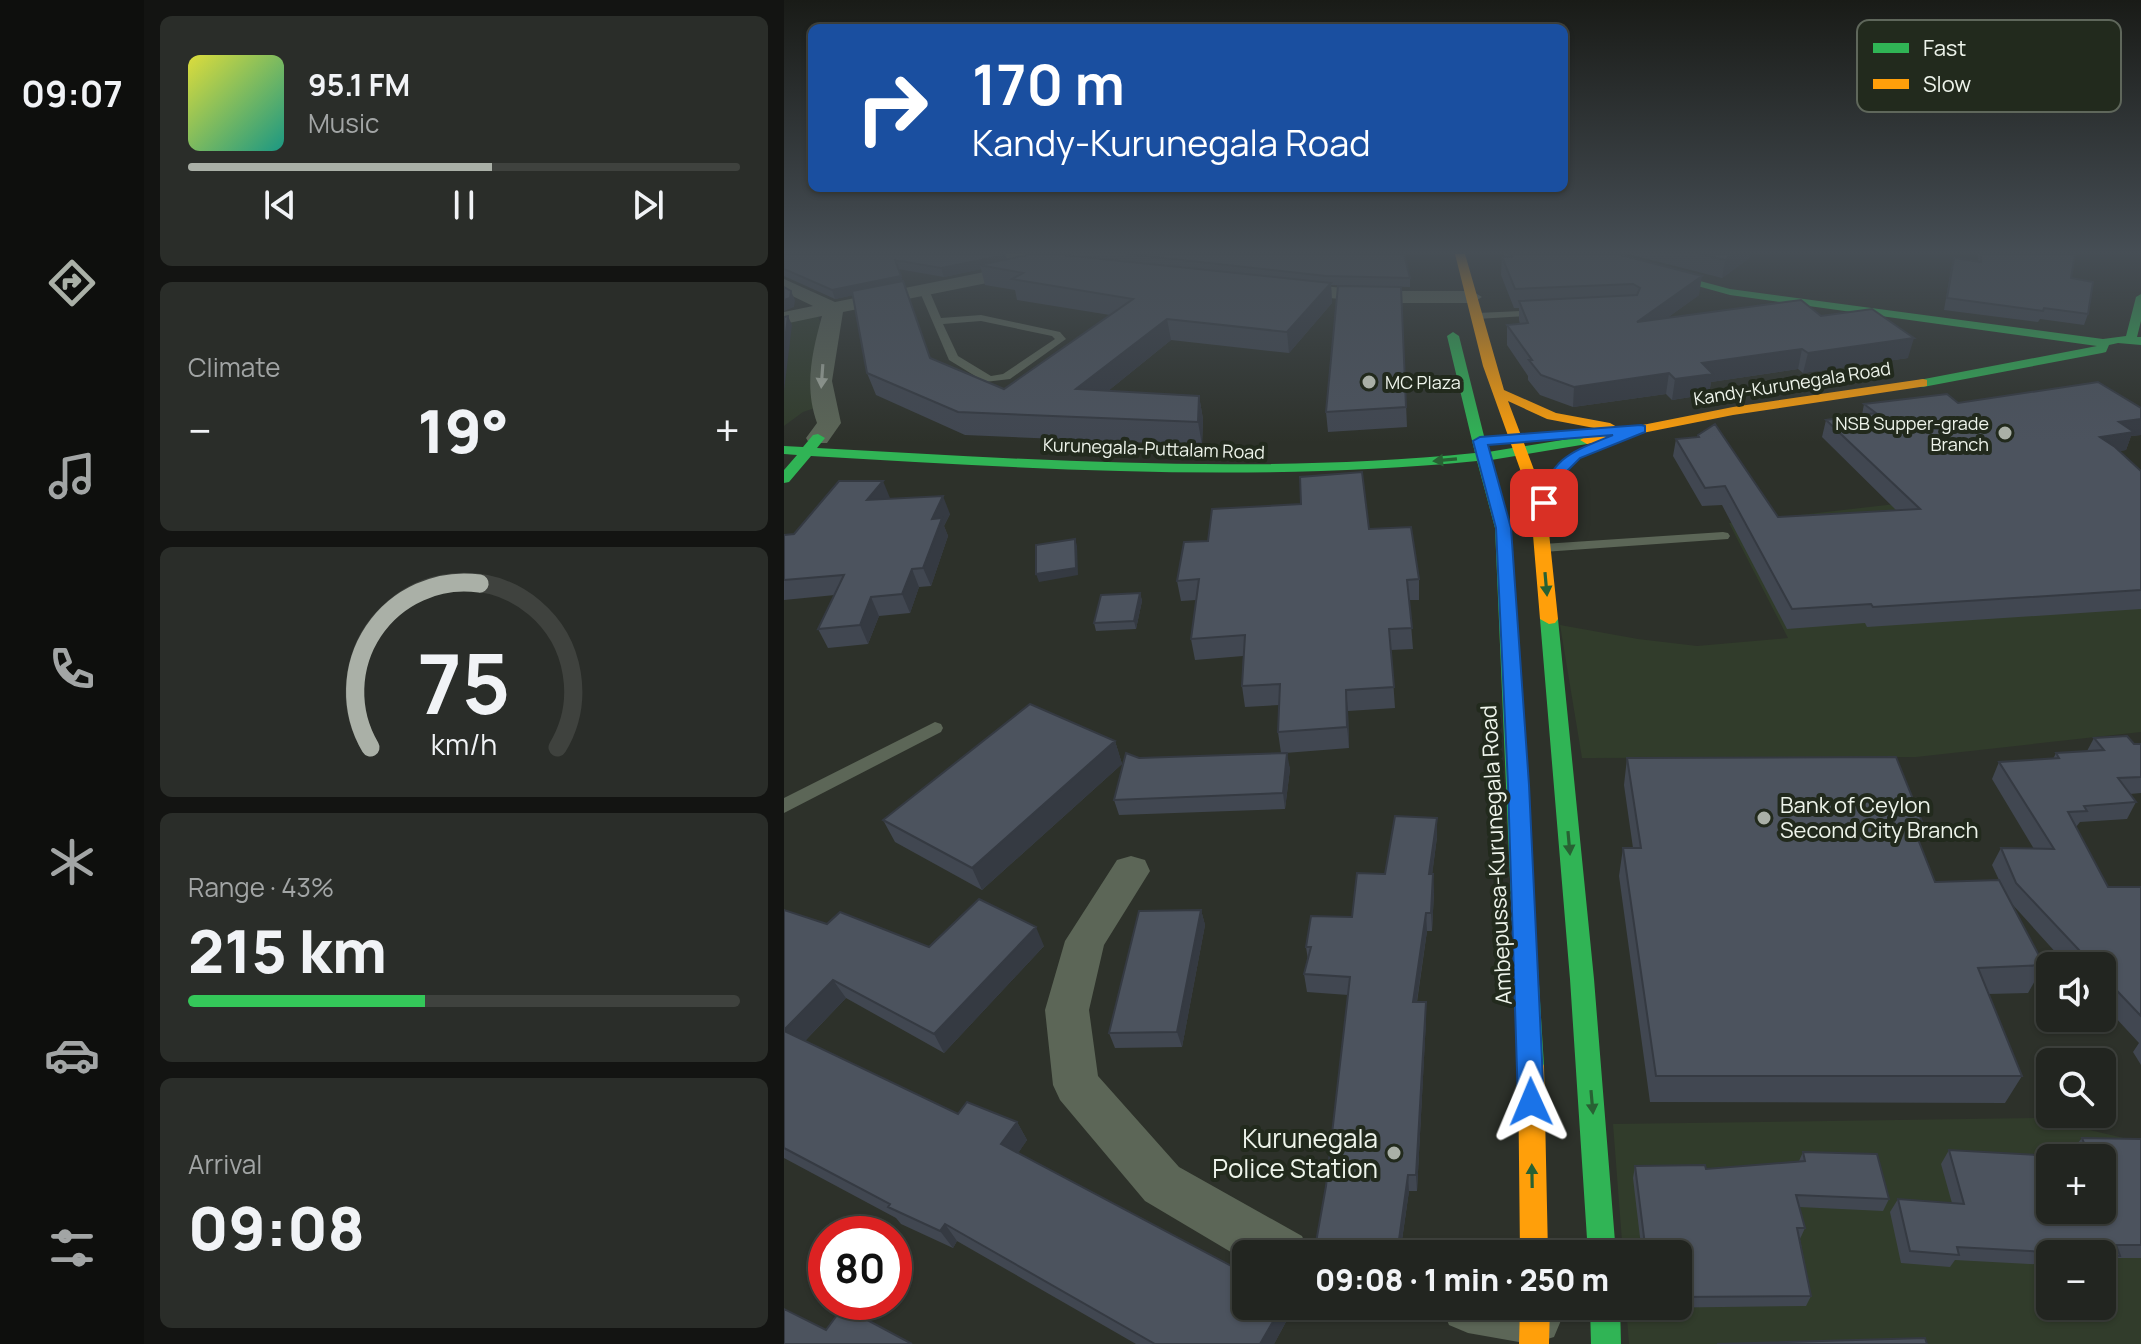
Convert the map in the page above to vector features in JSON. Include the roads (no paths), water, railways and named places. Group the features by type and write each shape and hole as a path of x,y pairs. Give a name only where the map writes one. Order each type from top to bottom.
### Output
{"main road":[{"name":"Ambepussa-Kurunegala Road","path":"1450,317 1465,394 1503,528 1530,1057 1534,1240"},
{"path":"1478,317 1498,392 1532,483 1540,523 1582,979 1601,1240"},
{"path":"1880,317 2105,354 2118,339 2136,340 2139,317"},
{"name":"Kandy-Kurunegala Road","path":"1520,445 1641,429 1733,411 2105,354"},
{"path":"1498,392 1534,410 1571,423 1641,429"},
{"path":"1453,423 1465,394"},
{"path":"1567,462 1591,448 1641,429"},
{"name":"Kurunegala-Puttalam Road","path":"784,437 812,444 1358,460 1520,445"},
{"path":"784,479 812,444"},
{"name":"Kurunegala-Puttalam Road","path":"784,450 812,444"},
{"path":"1358,460 1380,447"},
{"path":"1358,460 1436,479"},
{"path":"1540,523 1549,487"},
{"path":"1474,497 1503,528"},
{"path":"1605,1320 1606,1344"}],"street":[{"path":"812,444 829,423 821,406 825,341 832,317"},
{"path":"1131,871 1085,941 1081,955 1067,1010 1076,1085 1162,1184 1260,1240"}],"lane":[{"path":"936,317 953,358 989,380 1006,377 1061,339 1056,334 981,318 938,321"},
{"path":"1543,548 1723,536"},
{"path":"784,806 935,728"}],"place":[{"name":"MC Plaza","path":"1369,382"},
{"name":"NSB Supper-grade Branch","path":"2005,433"},
{"name":"Bank of Ceylon Second City Branch","path":"1764,818"},
{"name":"Kurunegala Police Station","path":"1394,1153"}]}
